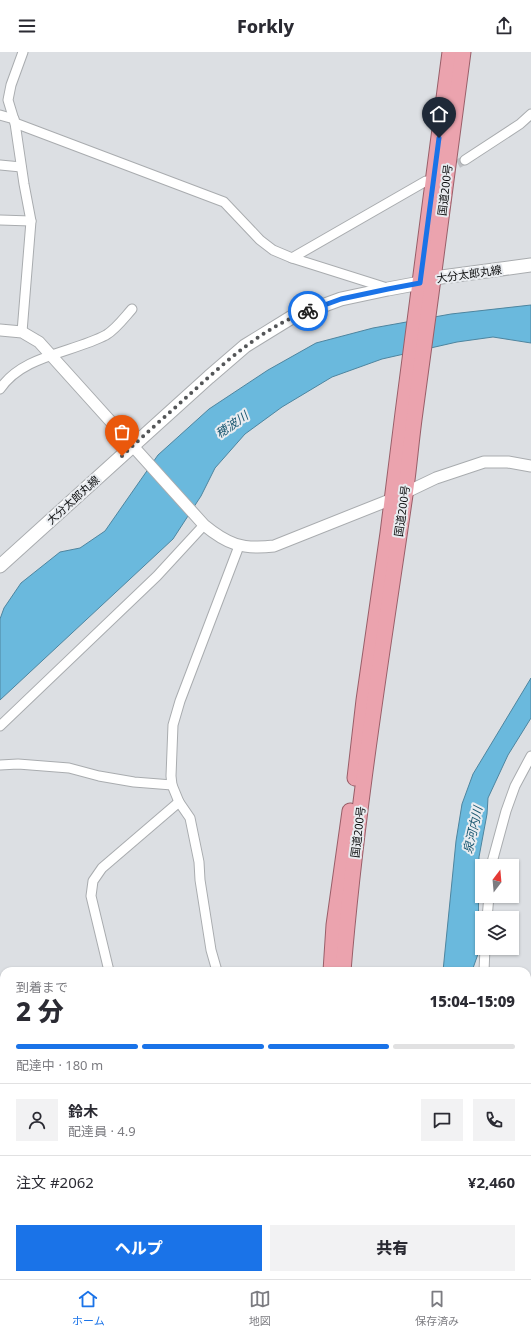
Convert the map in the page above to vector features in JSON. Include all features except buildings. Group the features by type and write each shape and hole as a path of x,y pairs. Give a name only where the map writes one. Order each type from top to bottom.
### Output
{"highway":[{"name":"国道200号","path":"426,287 450,52"},
{"name":"国道200号","path":"343,967 360,810 408,414 426,287 463,52"},
{"name":"国道200号","path":"331,967 334,925 399,496"}],"main road":[{"name":"大分太郎丸線","path":"0,566 135,448 245,346 292,318 341,299 388,289 426,287 531,265"}],"street":[{"path":"22,332 31,222 14,121 8,100 11,84 23,52"},
{"path":"464,160 520,124 531,114"},
{"path":"0,115 224,202 260,240 273,250 292,258 388,289"},
{"path":"0,165 21,167"},
{"path":"292,258 426,180"},
{"path":"0,220 31,222"},
{"path":"0,389 6,380 22,368 106,335 115,328 132,309"},
{"path":"0,330 22,332 40,342 204,524 219,537 239,546 260,548 274,546 399,496 436,478 484,462 508,462 531,466"},
{"path":"0,726 157,576 204,524"},
{"path":"216,967 211,950 200,880 199,862 190,818 179,802 172,785 173,725 180,701 239,546"},
{"path":"494,859 506,811 515,786 531,756"},
{"path":"0,765 18,764 69,768 99,776 134,782 172,785"},
{"path":"108,967 91,896 92,882 102,868 179,802"},
{"path":"484,955 484,967"}],"water":[{"name":"穂波川","path":"531,305 531,343 493,337 457,342 382,359 332,377 282,407 245,434 215,468 201,496 173,539 0,700 0,619 4,608 21,583 60,552 80,548 105,531 158,455 209,409 268,370 316,343 373,328 451,314"},
{"name":"泉河内川","path":"531,678 531,718 508,755 488,798 487,814 479,859 475,859 475,903 479,903 478,911 475,911 475,955 478,955 473,967 443,967 456,841 462,804 473,774"}],"tunnel":[{"path":"446,170 465,160"}],"way so far":[{"path":"122,456 245,346 292,318 308,311"}],"route":[{"path":"308,311 341,299 420,283 439,138"}]}
